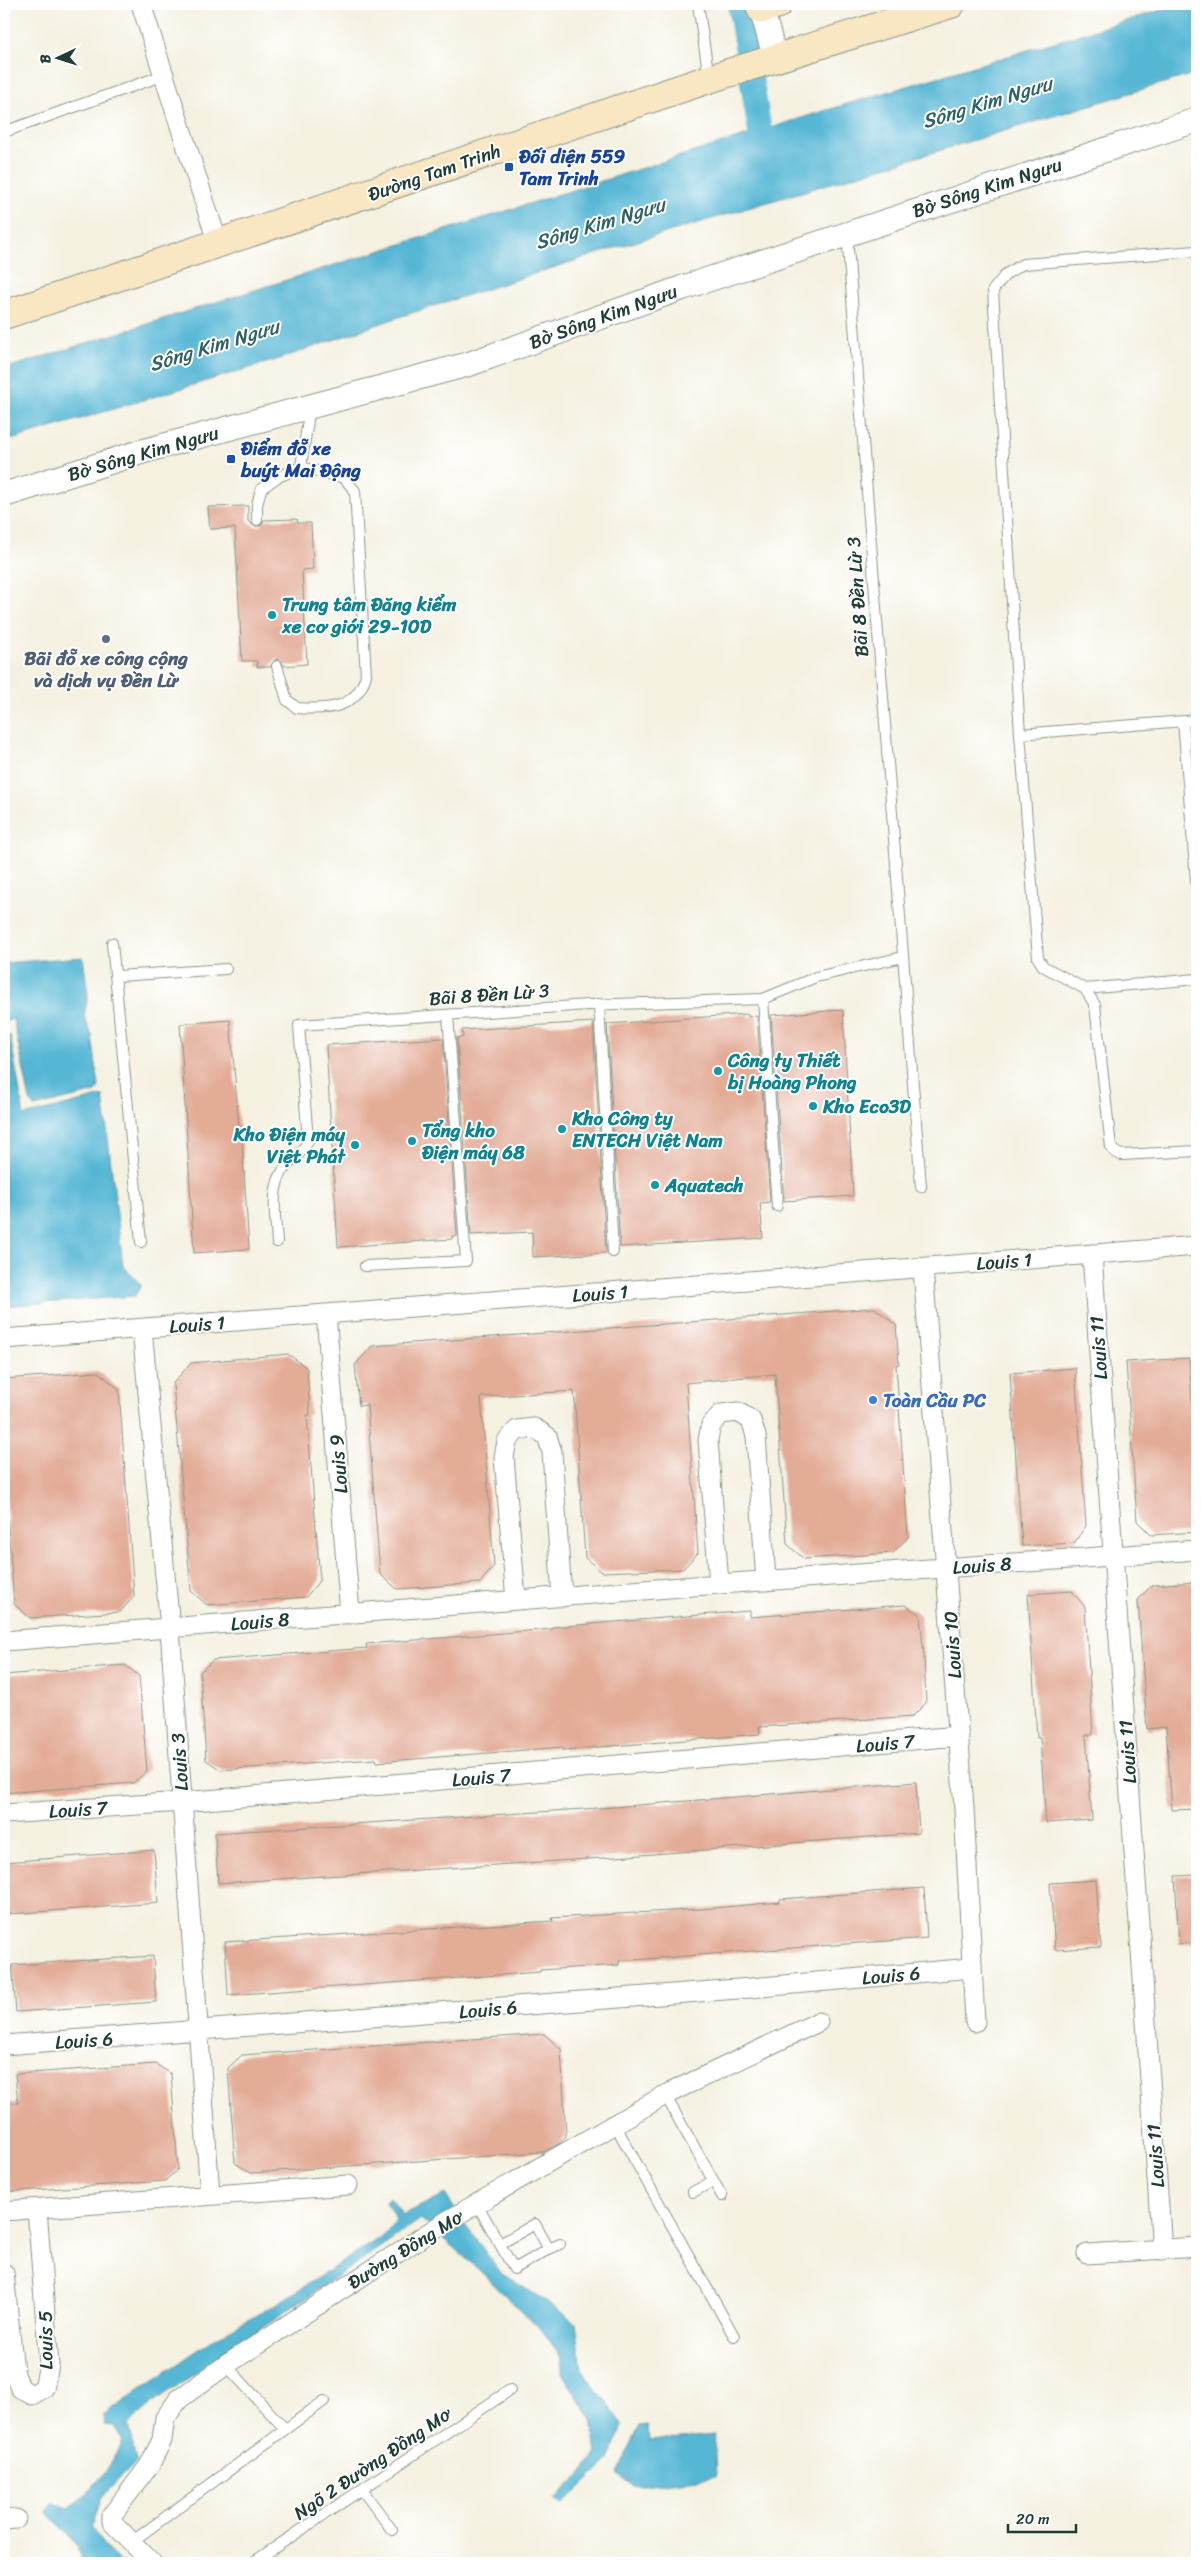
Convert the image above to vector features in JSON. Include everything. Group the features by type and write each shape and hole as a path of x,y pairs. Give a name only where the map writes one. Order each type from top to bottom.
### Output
{"main road":[{"name":"Đường Tam Trinh","path":"4,315 768,59 950,4"}],"street":[{"path":"141,4 218,244"},
{"path":"766,5 768,59"},
{"name":"Bờ Sông Kim Ngưu","path":"4,495 144,451 469,364 682,288 1197,120"},
{"name":"Louis 1","path":"4,1339 1197,1246"},
{"name":"Louis 11","path":"1092,1254 1162,2250"},
{"name":"Louis 10","path":"923,1268 959,1736 975,2022"},
{"name":"Louis 9","path":"326,1314 350,1614"},
{"name":"Louis 3","path":"142,1328 170,1628 210,2195"},
{"path":"719,1584 708,1440 711,1425 720,1414 738,1412 751,1420 756,1436 766,1581"},
{"path":"516,1600 504,1456 507,1441 517,1430 534,1428 547,1436 552,1452 562,1597"},
{"name":"Louis 8","path":"4,1641 719,1584 1197,1550"},
{"name":"Louis 7","path":"4,1814 182,1802 959,1736"},
{"name":"Louis 6","path":"4,2045 198,2032 751,1988 971,1968"},
{"name":"Đường Đồng Mơ","path":"152,2563 130,2543 112,2522 112,2515 149,2466 162,2440 165,2418 179,2399 226,2364 445,2222 665,2095 818,2022"},
{"path":"4,2211 348,2185"},
{"name":"Louis 5","path":"4,2273 14,2371 20,2388 32,2395 44,2388 49,2365 37,2209"},
{"path":"1087,2254 1197,2248"}],"lane":[{"path":"698,4 715,77"},
{"path":"4,132 164,76"},
{"name":"Bãi 8 Đền Lừ 3","path":"847,233 921,1187"},
{"path":"1197,251 1022,264 1006,274 993,290 1020,734 1038,958 1043,966 1085,989 1095,1005 1111,1147 1115,1152 1121,1155 1197,1151"},
{"path":"301,467 310,406"},
{"path":"257,520 257,505 261,489 276,478 301,467 344,478 355,491 366,675 362,688 350,700 339,706 297,708 287,700 277,666"},
{"path":"1020,734 1197,720"},
{"path":"1183,721 1197,892"},
{"path":"112,943 117,976 141,1242"},
{"name":"Bãi 8 Đền Lừ 3","path":"276,1242 275,1186 285,1168 302,1152 308,1141 299,1025 599,1004 763,999 816,977 903,957"},
{"path":"117,976 226,969"},
{"path":"1085,989 1197,979"},
{"path":"763,999 776,1206"},
{"path":"599,1004 614,1252"},
{"path":"365,1266 466,1261 448,1015"},
{"path":"665,2095 722,2196"},
{"path":"614,2125 734,2336"},
{"path":"693,2192 713,2181"},
{"path":"477,2204 514,2269 560,2244"},
{"path":"500,2244 535,2224 549,2249"},
{"path":"226,2364 285,2430"},
{"name":"Ngõ 2 Đường Đồng Mơ","path":"252,2563 363,2491 510,2390"},
{"path":"130,2543 324,2401"},
{"path":"363,2491 392,2530"}],"water":[{"name":"Sông Kim Ngưu","path":"1182,4 1197,4 1197,73 615,248 399,317 276,360 4,442 4,369 824,111"},
{"path":"83,957 88,995 84,1016 92,1036 99,1086 96,1092 34,1107 30,1100 13,1019 4,1022 4,963"},
{"path":"10,1035 24,1116 103,1096 123,1266 141,1285 135,1296 4,1306 4,1037"},
{"path":"445,2194 465,2225 502,2274 546,2301 576,2323 582,2370 623,2424 609,2461 563,2504 555,2499 582,2473 597,2453 592,2420 562,2373 562,2358 544,2333 478,2269 421,2219 152,2403 128,2425 136,2461 102,2497 91,2528 119,2563 85,2563 74,2542 46,2511 53,2503 69,2508 77,2502 93,2487 119,2450 123,2441 114,2426 105,2425 103,2415 214,2339 278,2303 386,2234 396,2220 386,2202 390,2198 403,2215"},
{"path":"648,2425 649,2441 714,2435 716,2477 634,2486 617,2473 640,2426"}],"building":[{"name":"Trung tâm Đăng kiểm xe cơ giới 29-10D","path":"248,506 248,521 254,526 261,526 264,520 297,519 298,523 311,523 313,569 302,570 307,664 284,666 281,661 276,659 270,667 257,667 257,661 242,661 235,528 210,529 208,507"},
{"name":"Kho Eco3D","path":"843,1010 853,1196 784,1201 771,1015"},
{"path":"748,1014 748,1017 757,1016 770,1202 760,1203 763,1238 620,1247 607,1024"},
{"path":"230,1020 239,1127 241,1126 249,1249 194,1253 180,1024"},
{"path":"593,1022 606,1253 533,1257 532,1232 471,1235 457,1038 463,1037 462,1030"},
{"path":"443,1038 457,1236 452,1236 452,1239 338,1247 326,1045"},
{"path":"875,1308 896,1325 899,1364 896,1365 908,1537 893,1553 804,1559 787,1544 775,1374 686,1383 698,1553 683,1569 602,1572 585,1558 574,1391 481,1397 494,1566 480,1583 397,1589 380,1574 367,1405 359,1406 355,1365 372,1346"},
{"path":"288,1354 307,1368 310,1415 307,1415 320,1580 306,1597 207,1605 191,1591 173,1383 191,1363"},
{"path":"1189,1358 1197,1470 1197,1532 1151,1535 1137,1521 1126,1362"},
{"path":"1075,1368 1086,1526 1074,1543 1022,1546 1010,1373"},
{"path":"98,1372 119,1389 134,1596 120,1612 30,1618 14,1604 4,1471 4,1379"},
{"path":"1197,1582 1197,1809 1172,1810 1166,1727 1147,1729 1138,1600 1152,1585"},
{"path":"1072,1591 1085,1607 1093,1735 1086,1735 1092,1820 1046,1823 1040,1738 1037,1738 1028,1594"},
{"path":"905,1605 920,1615 924,1656 926,1703 913,1716 759,1727 760,1734 563,1750 563,1747 377,1762 376,1759 221,1770 206,1760 200,1672 213,1660 367,1648 366,1644 750,1611 750,1617"},
{"path":"125,1665 139,1676 147,1771 133,1783 4,1793 4,1675"},
{"path":"916,1782 919,1833 603,1858 218,1883 215,1833 614,1807"},
{"path":"154,1850 158,1903 9,1914 5,1862"},
{"path":"1197,1875 1197,1942 1179,1944 1175,1876"},
{"path":"1096,1880 1101,1947 1055,1950 1050,1883"},
{"path":"924,1888 927,1938 619,1961 619,1965 540,1970 540,1972 228,1995 225,1942 553,1921 552,1918 702,1909 780,1902 780,1899"},
{"path":"153,1956 156,2002 16,2012 12,1965"},
{"path":"544,2034 561,2049 566,2136 560,2143 543,2152 251,2173 235,2163 228,2068 242,2055"},
{"path":"156,2064 171,2074 178,2169 165,2181 4,2192 4,2103 18,2103 15,2074"}],"waterway":[{"path":"739,4 765,162"}],"place":[{"name":"Đối diện 559 Tam Trinh","path":"509,167"},
{"name":"Điểm đỗ xe buýt Mai Động","path":"231,459"},
{"name":"Trung tâm Đăng kiểm xe cơ giới 29-10D","path":"272,615"},
{"name":"Bãi đỗ xe công cộng và dịch vụ Đền Lừ","path":"106,639"},
{"name":"Công ty Thiết bị Hoàng Phong","path":"718,1071"},
{"name":"Kho Eco3D","path":"813,1106"},
{"name":"Kho Công ty ENTECH Việt Nam","path":"562,1129"},
{"name":"Tổng kho Điện máy 68","path":"412,1141"},
{"name":"Kho Điện máy Việt Phát","path":"355,1145"},
{"name":"Aquatech","path":"655,1185"},
{"name":"Toàn Cầu PC","path":"873,1400"}]}
